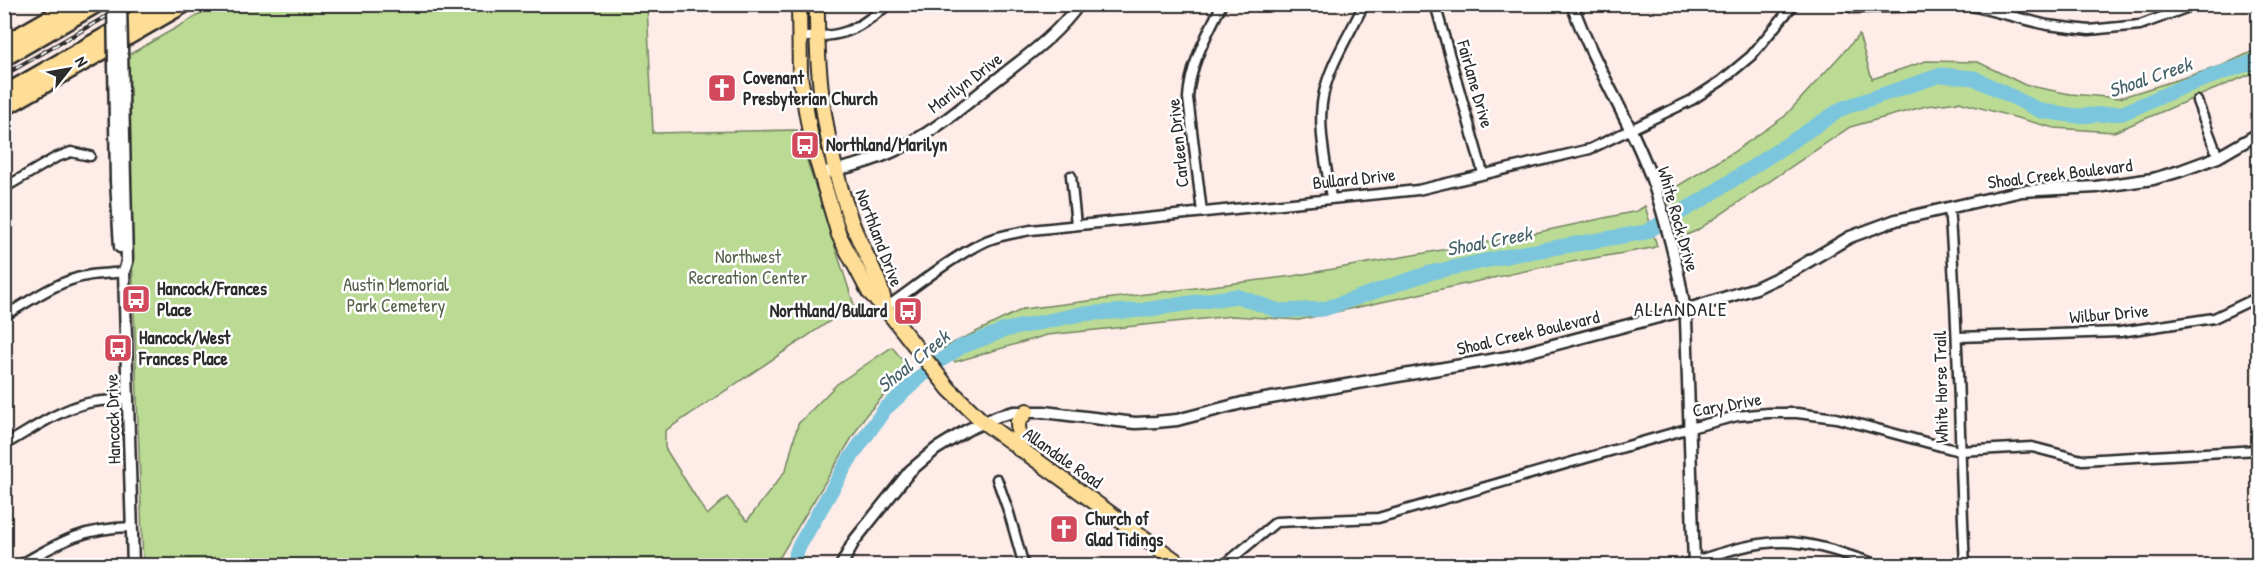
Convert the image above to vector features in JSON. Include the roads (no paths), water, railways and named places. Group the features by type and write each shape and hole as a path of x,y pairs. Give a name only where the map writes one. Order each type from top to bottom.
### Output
{"highway":[{"path":"4,45 74,4"},
{"path":"4,58 97,4"},
{"path":"4,94 161,4"},
{"path":"4,108 185,4"}],"main road":[{"name":"Northland Drive","path":"799,4 799,37 805,108 819,173 839,235 869,292 885,308 949,389 982,421"},
{"name":"Northland Drive","path":"817,4 817,63 822,112 835,171 857,238 883,288 885,308"},
{"path":"1019,449 1018,422 1027,411"},
{"name":"Allandale Road","path":"982,421 1183,566"}],"street":[{"name":"Hancock Drive","path":"113,4 127,262 124,272 133,566"},
{"name":"Hancock Drive","path":"121,4 121,180"},
{"path":"799,37 817,37 852,31 889,4"},
{"name":"Marilyn Drive","path":"819,173 835,171 878,158 910,143 939,125 1046,42 1066,23 1079,4"},
{"name":"Carleen Drive","path":"1202,212 1188,98 1189,81 1203,42 1222,4"},
{"path":"1331,198 1322,121 1322,100 1326,81 1364,4"},
{"name":"Fairlane Drive","path":"1435,4 1483,173"},
{"name":"Bullard Drive","path":"885,308 966,251 988,240 1031,230 1418,189 1590,149 1692,100 1721,81 1751,56 1794,4"},
{"path":"1842,4 1854,8 1968,5 2047,25 2089,30 2140,25 2197,4"},
{"name":"White Rock Drive","path":"1575,5 1584,36 1630,130 1653,184 1685,310 1694,563"},
{"path":"2196,101 2218,156"},
{"name":"Shoal Creek Boulevard","path":"841,566 854,541 910,471 936,449 982,421 998,416 1027,411 1135,423 1177,420 1242,403 1508,357 1685,310 1775,280 1825,250 1874,227 1948,207 2022,191 2096,188 2153,179 2218,156 2259,134"},
{"path":"4,188 55,158 71,152 90,156"},
{"path":"1071,176 1076,225"},
{"name":"White Horse Trail","path":"1948,207 1958,338 1959,451 1965,566"},
{"path":"4,316 57,285 86,276 124,272"},
{"name":"Wilbur Drive","path":"1958,338 2120,332 2214,318 2259,297"},
{"path":"4,445 75,407 129,399"},
{"name":"Cary Drive","path":"1222,566 1276,522 1378,518 1737,416 1797,413 1836,418 1959,451 2032,447 2082,460 2259,450"},
{"path":"997,479 1024,566"},
{"path":"18,566 75,535 92,530 132,527"},
{"path":"1679,566 1752,546 1785,542 1827,549 1882,566"}],"waterway":[{"name":"Shoal Creek","path":"792,566 798,548 849,460 885,409 935,364 961,347 1005,330 1081,314 1144,310 1237,296 1279,311 1324,309 1429,273 1517,254 1646,232 1702,200 1843,108 1941,75 1974,78 2041,111 2078,116 2123,113 2180,88 2258,60"}],"railway":[{"path":"4,75 128,4"}],"place":[{"name":"Covenant Presbyterian Church","path":"722,88"},
{"name":"Northland/Marilyn","path":"805,145"},
{"name":"Hancock/Frances Place","path":"136,299"},
{"name":"Northland/Bullard","path":"908,311"},
{"name":"Hancock/West Frances Place","path":"118,348"},
{"name":"Church of Glad Tidings","path":"1064,529"}],"district":[{"name":"ALLANDALE","path":"1681,309"}],"park label":[{"name":"Northwest Recreation Center","path":"748,267"},
{"name":"Austin Memorial Park Cemetery","path":"396,295"}]}
